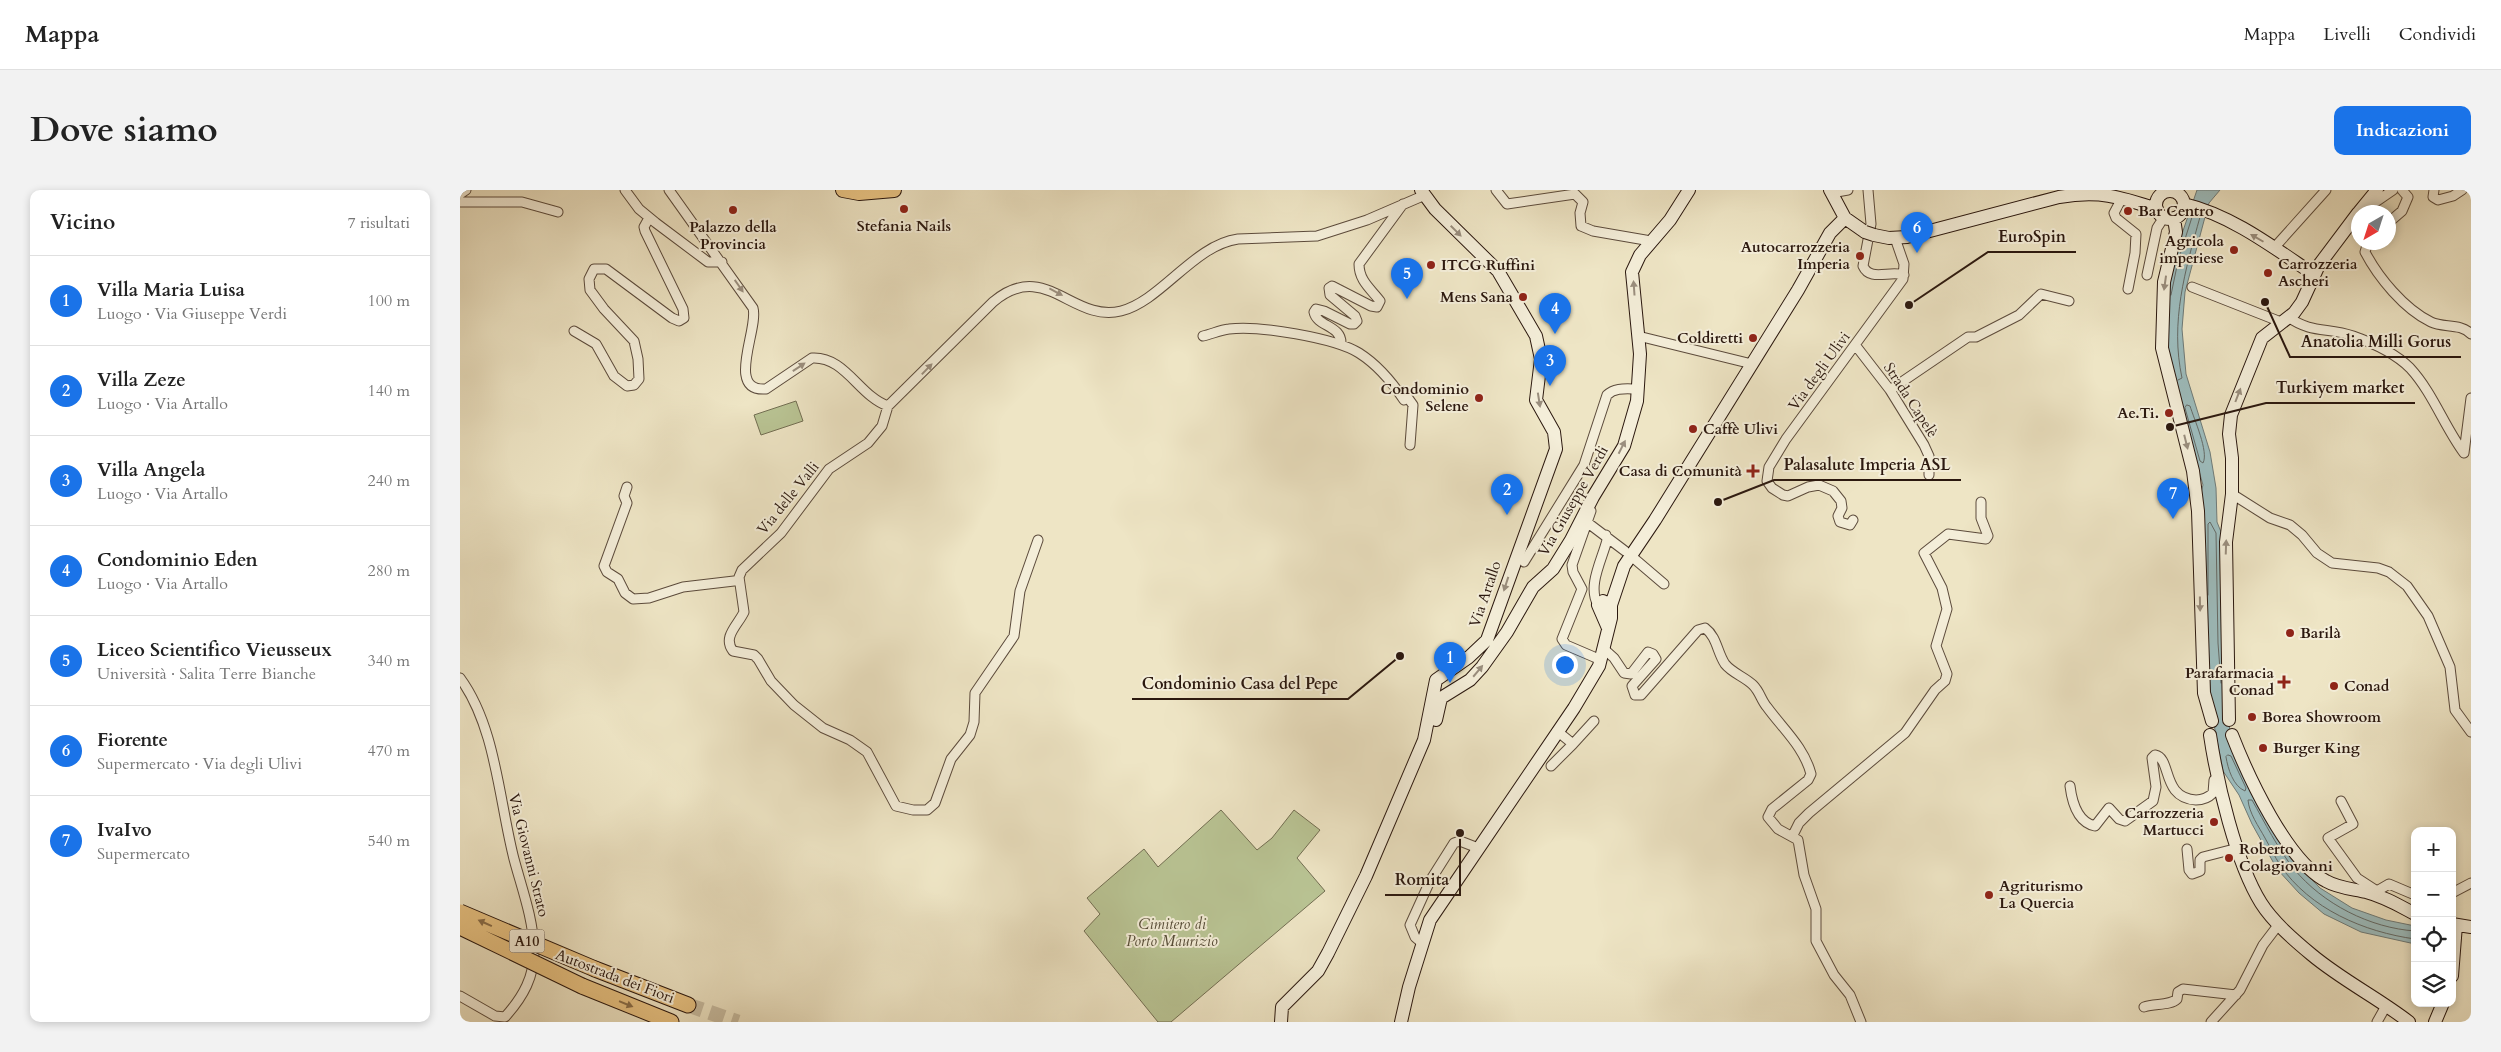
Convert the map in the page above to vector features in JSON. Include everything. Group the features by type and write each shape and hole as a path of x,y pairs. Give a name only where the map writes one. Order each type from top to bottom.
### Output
{"highway":[{"name":"Autostrada dei Fiori","path":"460,912 595,969 688,1005"},
{"name":"Autostrada dei Fiori","path":"460,927 582,986 671,1022"}],"main road":[{"path":"843,190 859,193 894,190"}],"street":[{"path":"460,194 466,190"},
{"path":"625,190 639,210 708,262 722,262"},
{"path":"669,190 722,262 754,312 755,322 744,370 747,382 752,387 766,389 812,358 820,358 837,365 864,391 888,406 993,302 1012,290 1044,287 1083,307 1098,311 1121,311 1136,304 1205,253 1225,242 1238,239 1317,236 1367,220 1426,192"},
{"path":"1496,190 1507,204 1575,194 1583,202 1581,226 1651,241"},
{"path":"1848,190 1830,192 1844,218 1870,233 1895,238 1918,234 2059,196 2098,193 2142,204 2172,202 2212,211 2274,248 2312,274"},
{"path":"1868,190 1871,224 1863,266 1868,274 1894,272 1904,275 1904,264 1895,238"},
{"path":"2274,248 2326,190"},
{"path":"2366,205 2377,190"},
{"path":"2369,201 2377,201 2393,190"},
{"path":"2396,215 2407,204 2408,198 2402,190"},
{"path":"2434,190 2433,197 2438,200 2453,196 2462,190"},
{"name":"Via Artallo","path":"1281,1022 1282,1007 1318,971 1366,876 1427,730 1432,688 1436,680 1469,658 1487,640 1557,443 1554,432 1536,400 1541,359 1536,336 1498,271 1434,210 1426,192"},
{"name":"Via Giuseppe Verdi","path":"1414,764 1427,748 1441,698 1470,680 1482,667 1507,632 1530,591 1553,568 1571,540 1629,432 1638,389 1638,336 1632,272 1637,260 1670,220 1687,194"},
{"path":"2122,198 2114,214 2116,218 2136,234 2135,253 2128,289"},
{"path":"460,202 522,202 558,212"},
{"path":"2146,275 2155,235 2172,202"},
{"path":"2172,202 2176,232 2164,282 2162,348 2193,472 2198,511 2204,693 2212,721 2209,728 2218,778 2238,848 2261,903 2279,924 2312,955 2409,1022"},
{"path":"1341,344 1342,338 1337,331 1318,319 1314,312 1316,309 1324,311 1350,324 1354,324 1357,321 1355,316 1330,295 1329,288 1332,286 1371,306 1377,308 1380,305 1378,298 1365,284 1359,272 1359,264 1403,204"},
{"path":"574,331 596,344 614,376 627,386 634,385 639,379 635,344 590,290 589,279 594,270 606,269 672,318 679,321 684,318 683,309 645,231 644,227 649,218"},
{"path":"1401,1022 1422,943 1433,914 1586,688 1602,655 1608,628 1606,604 1628,553 1655,520 1798,290 1830,233 1844,218"},
{"path":"2351,223 2312,274 2302,302 2285,319 2266,333 2256,347 2231,415 2229,434 2232,458 2232,494 2226,542 2229,720 2233,727 2232,735 2255,786 2297,856 2310,870 2327,882 2376,893 2411,912"},
{"path":"2366,250 2376,273 2388,287 2432,323 2467,330 2471,334"},
{"name":"Via degli Ulivi","path":"1853,520 1850,525 1840,522 1838,516 1842,508 1841,501 1833,491 1819,485 1808,487 1788,496 1783,495 1772,488 1768,481 1767,473 1786,440 1856,346 1904,275"},
{"path":"2192,287 2313,330 2332,330 2353,336 2387,351 2410,368 2464,453 2471,398"},
{"path":"1890,390 1968,337 1976,337 2020,315 2041,294 2069,302"},
{"path":"1203,336 1230,329 1259,330 1341,344 1359,353 1376,365 1404,392 1413,405 1410,445"},
{"path":"1638,336 1752,364"},
{"name":"Strada Capelè","path":"1856,346 1890,390 1924,445 1929,456 1929,474"},
{"path":"1393,383 1404,400"},
{"path":"1524,562 1584,465 1607,395 1612,391 1622,389 1638,389"},
{"name":"Via delle Valli","path":"888,406 882,426 868,443 829,469 781,533 742,570 739,577 744,612 728,641 733,651 754,655 780,691 823,728 850,740 867,752 896,806 913,810 926,810 935,803 951,759 970,735 974,722 975,693 1014,636 1020,592 1038,540"},
{"path":"627,487 624,496 627,503 604,566 607,572 618,580 628,596 633,599 649,598 669,590 734,581"},
{"path":"1599,487 1599,494 1572,565 1573,572 1582,589 1562,642 1614,658 1624,673 1631,674 1648,652 1653,654 1656,659 1652,666 1632,686 1635,695 1641,695 1698,630 1705,628 1715,640 1725,664 1760,692 1765,704 1792,736 1809,765 1811,774 1808,780 1769,812 1770,821 1798,840 1804,875 1816,909 1816,941 1834,975 1850,996 1862,1022"},
{"path":"2232,494 2270,518 2290,525 2317,553 2332,563 2378,568 2389,572 2407,586 2428,616 2450,667 2455,710 2471,732"},
{"path":"1793,835 1799,823 1809,813 1905,733 1935,690 1945,681 1947,674 1936,646 1946,614 1945,597 1924,552 1948,534 1986,538 1988,536 1982,518 1981,502"},
{"path":"1588,523 1606,535 1664,584"},
{"path":"1606,535 1607,540 1594,588 1606,604"},
{"name":"Via Giovanni Strato","path":"460,678 472,695 485,726 514,859 531,920 534,950 531,976 522,998 506,1017 495,1016 460,996"},
{"path":"2212,721 2218,718 2229,720"},
{"path":"1551,766 1594,721"},
{"path":"1557,731 1573,744"},
{"path":"2213,742 2227,741 2232,735"},
{"path":"2070,786 2075,809 2086,822 2095,826 2109,808 2119,819 2125,821 2153,801 2156,787 2152,758 2155,755 2162,760 2172,789 2189,800 2202,800 2210,797 2213,794 2214,780 2218,778"},
{"path":"2341,801 2354,824 2328,838 2357,878 2376,893"},
{"path":"1422,943 1415,938 1410,925 1430,881 1454,843 1460,841 1470,843 1478,848"},
{"path":"2187,849 2189,870 2192,874 2200,871 2200,860 2203,857 2238,848"},
{"path":"2456,891 2471,883"},
{"path":"2376,893 2390,884 2411,893"},
{"path":"2211,1022 2243,986 2263,945 2279,924"},
{"path":"2456,925 2471,927"},
{"path":"2144,1007 2151,1004 2174,1002 2177,999 2178,992 2182,989 2236,995"},
{"path":"2377,1022 2386,1006"},
{"path":"2435,1022 2441,1007"}],"green space":[{"path":"796,401 803,421 761,435 754,415"},
{"name":"Cimitero di Porto Maurizio","path":"1221,810 1257,850 1272,838 1294,810 1320,830 1297,858 1325,891 1171,1022 1158,1022 1084,931 1100,914 1087,898 1144,849 1158,867"}],"water":[{"path":"2197,190 2220,190 2209,203 2205,217 2185,292 2182,329 2186,374 2210,452 2216,488 2217,522 2221,532 2226,707 2233,748 2298,865 2320,888 2352,908 2386,920 2411,925 2411,943 2361,932 2324,914 2299,893 2277,869 2252,824 2239,795 2223,771 2211,709 2201,492 2203,485 2171,373 2165,321 2173,260"}],"tunnel":[{"path":"688,1005 738,1022"}],"place":[{"name":"Stefania Nails","path":"904,209"},
{"name":"Palazzo della Provincia","path":"733,210"},
{"name":"Bar Centro","path":"2128,211"},
{"name":"Agricola imperiese","path":"2234,250"},
{"name":"Fiorente","path":"1917,253"},
{"name":"Autocarrozzeria Imperia","path":"1860,256"},
{"name":"ITCG Ruffini","path":"1431,265"},
{"name":"Carrozzeria Ascheri","path":"2268,273"},
{"name":"Mens Sana","path":"1523,297"},
{"name":"Liceo Scientifico Vieusseux","path":"1407,299"},
{"name":"Anatolia Milli Gorus","path":"2265,302"},
{"name":"EuroSpin","path":"1909,305"},
{"name":"Condominio Eden","path":"1555,334"},
{"name":"Coldiretti","path":"1753,338"},
{"name":"Villa Angela","path":"1550,386"},
{"name":"Condominio Selene","path":"1479,398"},
{"name":"Ae.Ti.","path":"2169,413"},
{"name":"Turkiyem market","path":"2170,427"},
{"name":"Caffè Ulivi","path":"1693,429"},
{"name":"Casa di Comunità","path":"1753,471"},
{"name":"Palasalute Imperia ASL","path":"1718,502"},
{"name":"Villa Zeze","path":"1507,515"},
{"name":"IvaIvo","path":"2173,519"},
{"name":"Barilà","path":"2290,633"},
{"name":"Condominio Casa del Pepe","path":"1400,656"},
{"name":"Parafarmacia Conad","path":"2284,682"},
{"name":"Villa Maria Luisa","path":"1450,683"},
{"name":"Conad","path":"2334,686"},
{"name":"Borea Showroom","path":"2252,717"},
{"name":"Burger King","path":"2263,748"},
{"name":"Carrozzeria Martucci","path":"2214,822"},
{"name":"Romita","path":"1460,833"},
{"name":"Roberto Colagiovanni","path":"2229,858"},
{"name":"Agriturismo La Quercia","path":"1989,895"}]}
